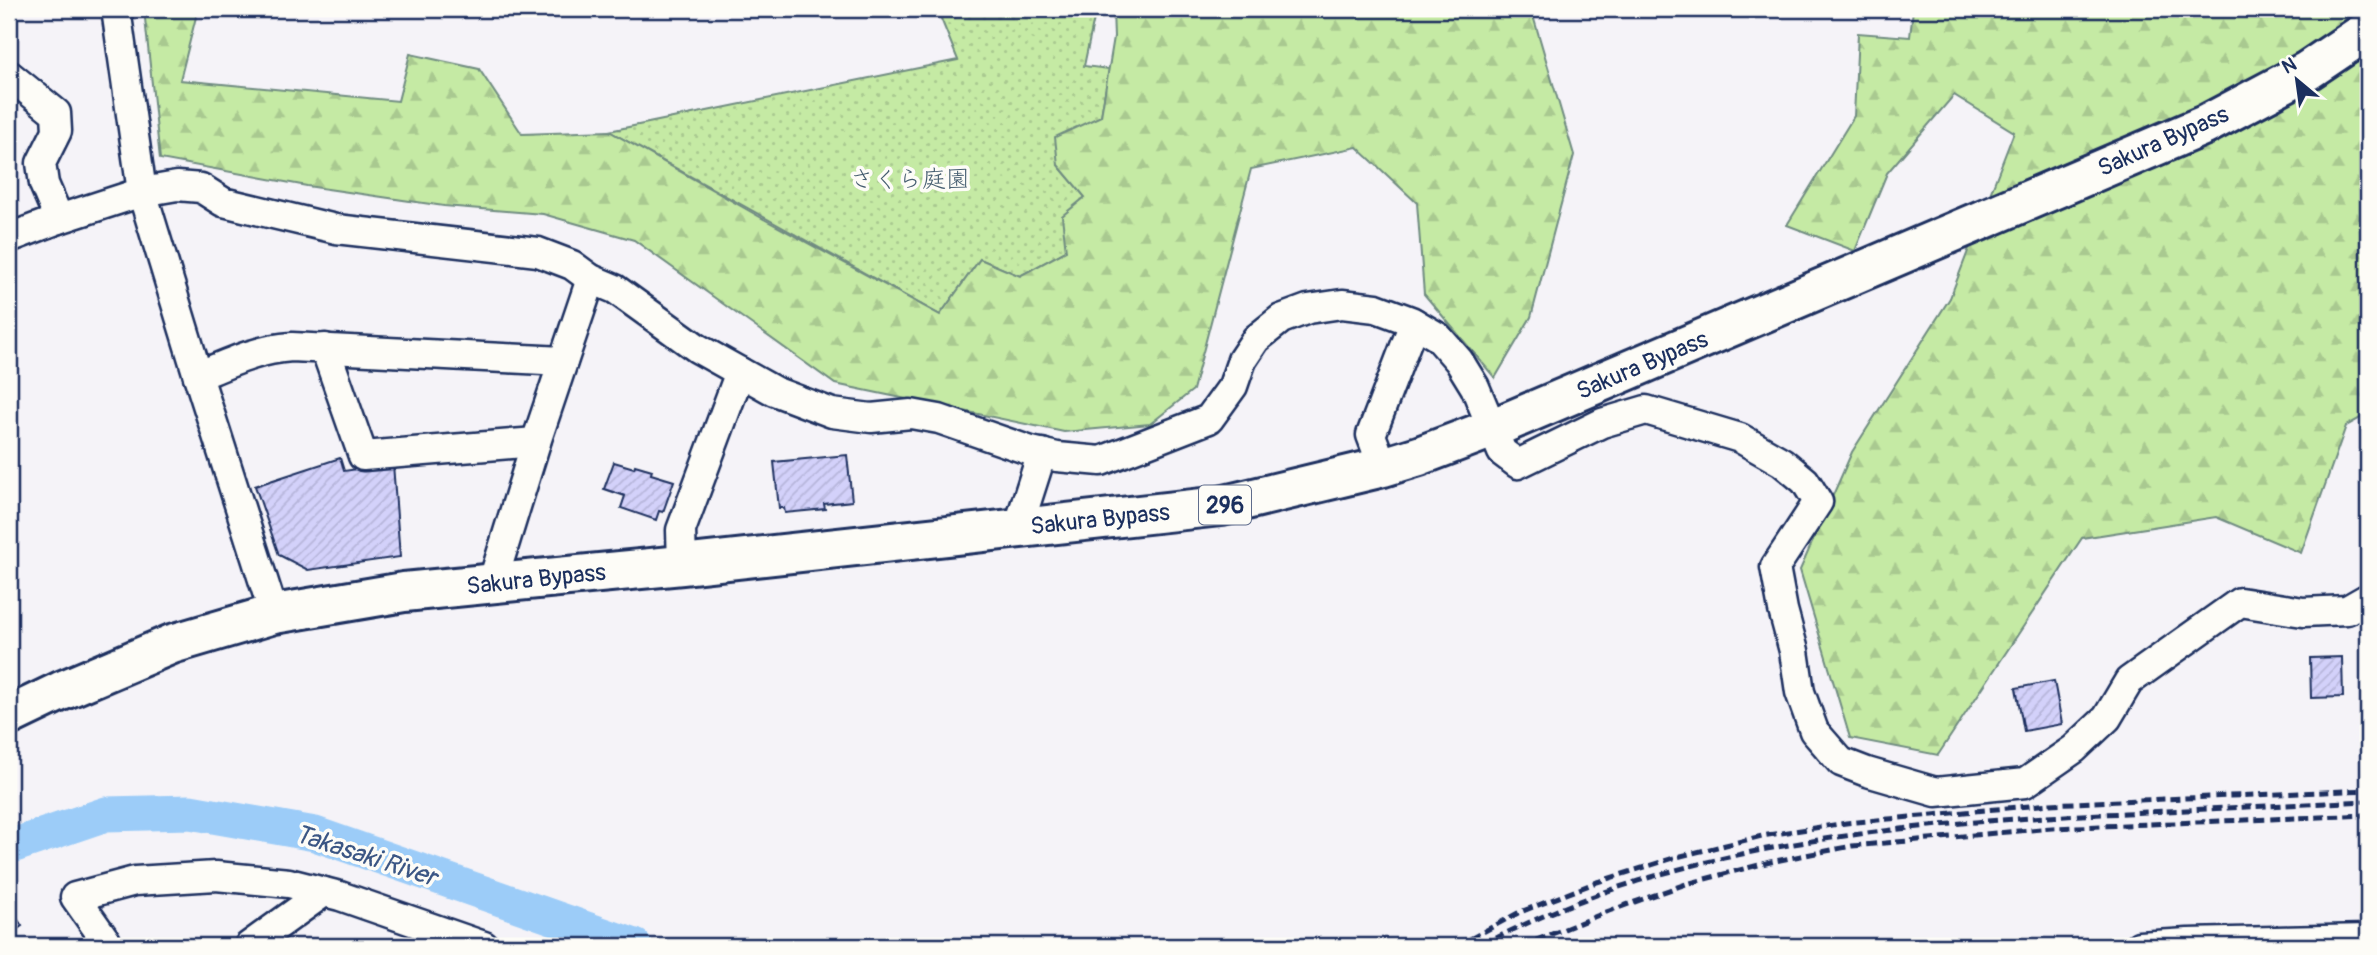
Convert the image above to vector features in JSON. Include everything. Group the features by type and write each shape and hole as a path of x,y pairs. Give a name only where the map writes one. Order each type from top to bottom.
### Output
{"highway":[{"name":"Sakura Bypass","path":"9,716 172,644 274,614 404,592 682,565 1221,506 1383,467 1493,428 2205,125 2307,71 2368,30"}],"street":[{"path":"116,9 142,192 274,614"},
{"path":"9,75 56,113 57,131 41,163 44,184 59,219"},
{"path":"9,238 142,192 177,186 201,188 223,202 336,229 538,253 572,265 591,279 615,289 697,348 774,391 832,413 871,418 911,414 939,419 964,430 1057,457 1101,461 1209,419 1233,386 1242,360 1256,339 1281,319 1308,309 1342,304 1376,308 1414,323 1438,337 1475,387 1502,452 1518,464 1602,423 1646,410 1740,438 1782,462 1805,481 1818,502 1774,566 1794,651 1800,692 1814,731 1841,762 1936,792 2025,783 2074,749 2107,718 2129,681 2240,602 2314,611 2347,610 2368,598"},
{"path":"492,584 591,279"},
{"path":"1383,467 1371,435 1414,323"},
{"path":"198,376 245,356 276,348 325,348 563,361"},
{"path":"325,348 363,456 536,442"},
{"path":"682,565 681,530 740,372"},
{"path":"1018,528 1042,453"},
{"path":"105,944 75,897 135,881 216,876 289,883 324,892 445,941 484,946"},
{"path":"249,946 324,892"},
{"path":"2139,946 2368,939"}],"green space":[{"path":"144,9 198,9 180,80 398,101 410,54 479,69 522,134 609,131 940,315 980,259 1020,276 1066,251 1062,216 1085,197 1058,165 1055,137 1101,116 1114,37 1113,9 1531,9 1574,155 1531,317 1495,378 1424,294 1417,203 1357,147 1251,169 1193,390 1150,424 1064,432 835,384 634,240 543,214 444,206 307,186 160,159"},
{"name":"さくら庭園","path":"937,9 1096,9 1084,66 1109,69 1101,116 1058,165 1085,197 1066,251 1020,276 980,259 940,315 609,131 958,60"},
{"path":"1913,9 2368,9 2368,414 2346,426 2301,553 2216,517 2082,538 1938,755 1850,738 1800,570 1852,452 1950,298 2014,132 1954,95 1887,173 1855,251 1787,225 1854,116 1858,33 1910,37"}],"building":[{"path":"847,455 852,501 824,504 825,509 785,513 784,508 779,508 774,462"},
{"path":"340,458 344,471 393,464 400,557 308,570 279,555 255,486"},
{"path":"614,462 652,470 651,474 674,481 663,512 659,511 656,520 621,508 625,496 604,489"},
{"path":"2342,657 2343,697 2311,698 2310,658"},
{"path":"2054,681 2062,724 2024,731 2016,688"},
{"path":"9,906 22,926 9,935"}],"waterway":[{"name":"Takasaki River","path":"9,847 106,814 190,812 315,834 635,946"}],"railway":[{"path":"1457,946 1518,913 1597,882 1677,857 1762,836 1846,823 2050,804 2368,790"},
{"path":"1481,946 1556,911 1634,882 1714,860 1795,844 1960,823 2368,801"},
{"path":"1522,946 1686,884 1770,862 1852,846 2052,828 2368,815"}]}
